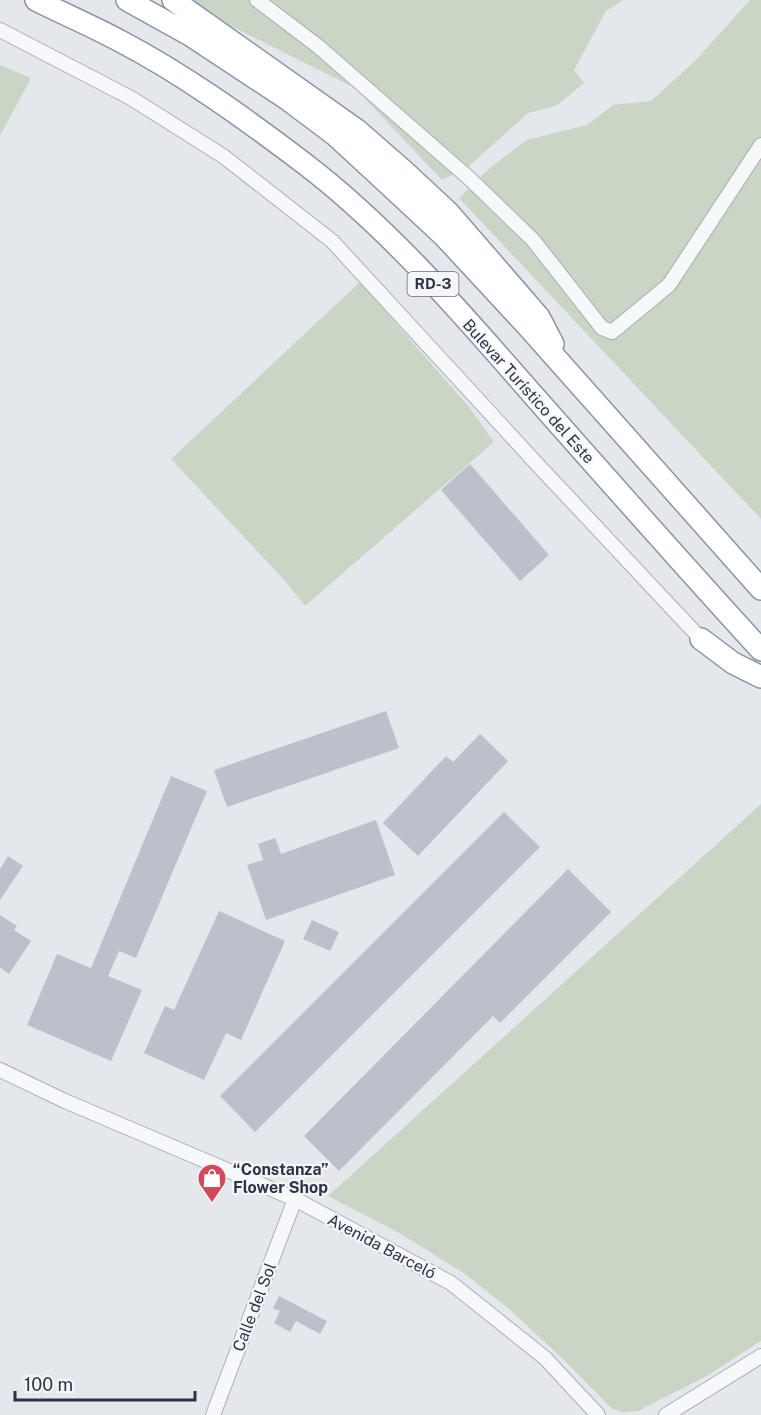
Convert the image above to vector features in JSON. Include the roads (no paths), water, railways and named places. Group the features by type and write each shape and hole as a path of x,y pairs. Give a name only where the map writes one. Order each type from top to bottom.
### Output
{"highway":[{"name":"Bulevar Turístico del Este","path":"36,0 121,41 170,69 306,165 360,212 416,265 761,650"},
{"name":"RD-3","path":"128,0 210,48 287,99 335,135 444,236 761,589"},
{"path":"173,0 357,130 449,213 539,317 565,369"},
{"path":"701,639 733,663 761,677"}],"street":[{"path":"258,0 319,47 470,179 533,240 607,332 612,332 669,285 761,145"},
{"path":"0,30 140,104 223,156 332,241 701,639"},
{"name":"Avenida Barceló","path":"0,1070 65,1101 295,1199 451,1283 545,1358 598,1415"},
{"name":"Calle del Sol","path":"213,1415 295,1199"},
{"path":"666,1415 761,1356"}],"place":[{"name":"“Constanza” Flower Shop","path":"212,1204"}]}
